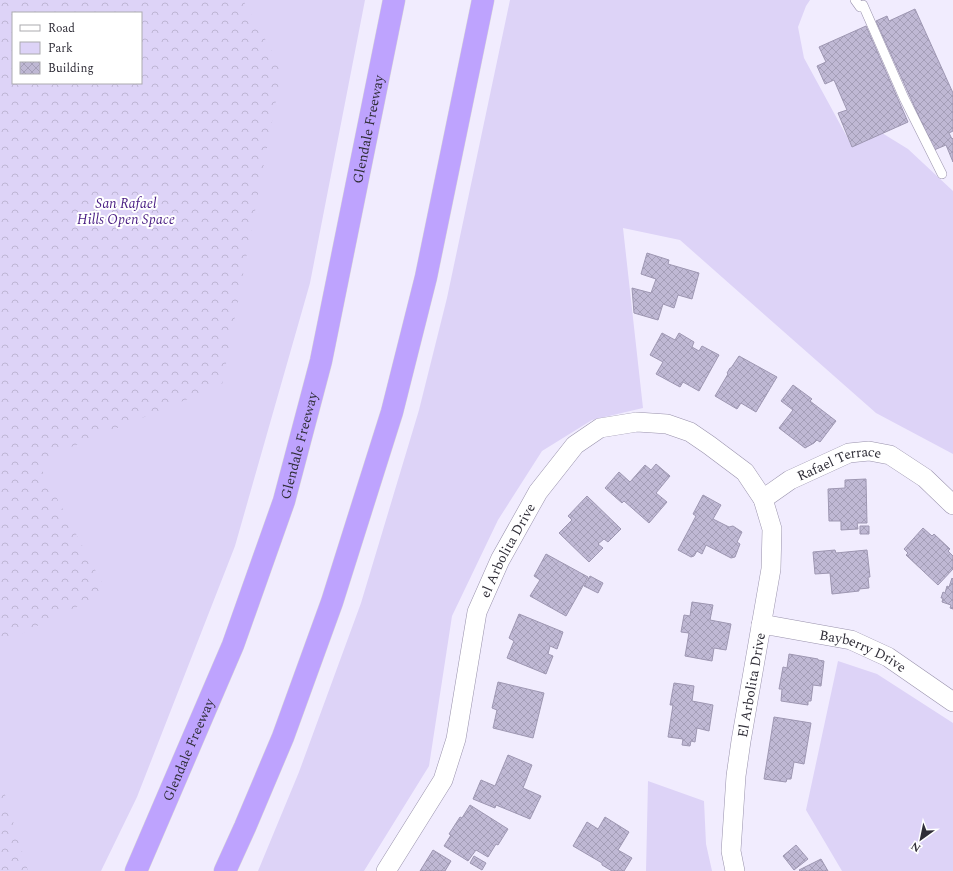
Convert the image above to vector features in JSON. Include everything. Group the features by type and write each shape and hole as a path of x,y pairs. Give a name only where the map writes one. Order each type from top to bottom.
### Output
{"highway":[{"name":"Glendale Freeway","path":"136,871 234,644 284,501 321,361 394,0"},
{"path":"225,871 283,737 332,602 392,412 426,277 483,0"}],"street":[{"name":"el Arbolita Drive","path":"386,871 443,780 456,739 477,612 500,560 538,492 575,445 600,428 637,422 667,424 690,432 745,472 763,500"},
{"name":"Rafael Terrace","path":"763,500 790,480 849,453 870,451 890,455 925,478 953,505"},
{"name":"El Arbolita Drive","path":"735,871 731,851 736,776 771,570 772,529 763,500"},
{"name":"Bayberry Drive","path":"761,625 850,640 888,657 953,702"}],"lane":[{"path":"859,4 942,174"}],"green space":[{"path":"0,0 365,0 310,283 235,546 137,797 101,871 0,871"},
{"name":"San Rafael Hills Open Space","path":"0,0 243,0 282,69 222,385 37,461 107,592 0,644"},
{"path":"510,0 810,0 806,6 798,27 804,58 852,146 882,133 908,149 953,191 953,454 876,413 680,240 623,228 643,408 592,420 542,451 498,520 452,616 429,766 364,871 258,871 299,772 361,603 419,410 447,298"},
{"path":"838,661 877,674 953,723 953,871 842,871 806,810"},
{"path":"0,778 28,871 0,871"},
{"path":"648,781 704,801 706,844 712,871 646,871"}],"building":[{"path":"915,9 953,93 953,131 949,133 952,139 953,138 953,162 946,145 934,150 876,21 887,16 889,21"},
{"path":"866,26 908,122 852,147 838,113 847,110 834,80 825,84 817,66 826,62 819,47"},
{"path":"647,253 669,260 668,264 699,273 692,299 678,295 674,308 663,304 658,320 634,313 632,288 651,293 656,279 641,274"},
{"path":"662,333 675,340 679,333 694,342 692,347 699,351 702,346 719,355 699,391 683,382 680,387 656,374 663,362 650,355"},
{"path":"739,356 777,377 756,412 741,403 737,409 715,396 730,368"},
{"path":"793,385 812,399 810,401 836,421 820,442 817,440 805,448 779,428 793,410 781,401"},
{"path":"656,464 670,476 656,493 667,502 649,523 624,501 622,503 605,488 619,472 630,482 645,465 651,470"},
{"path":"866,479 867,523 857,523 858,529 841,530 841,521 829,521 828,489 845,488 845,480"},
{"path":"703,495 721,505 713,519 729,527 733,526 742,532 737,542 740,544 735,557 731,558 706,545 702,554 697,551 694,556 691,557 678,550 696,516 693,514"},
{"path":"587,496 621,529 608,542 604,539 598,544 603,548 589,562 559,533 572,520 568,516"},
{"path":"860,526 869,526 869,534 860,534"},
{"path":"923,528 932,536 934,534 950,549 948,551 953,556 953,569 938,585 906,555 908,553 904,549"},
{"path":"835,550 836,553 867,550 870,577 868,577 869,588 859,589 859,591 832,594 830,573 815,574 813,552"},
{"path":"546,554 588,577 566,616 530,596 540,580 534,576"},
{"path":"590,576 603,583 598,593 584,586"},
{"path":"952,578 953,609 950,608 951,605 942,602 943,598 941,598 943,592 945,593 947,586 949,587"},
{"path":"692,602 713,605 710,620 731,624 726,650 714,648 712,661 685,656 689,633 681,632 684,615 690,616"},
{"path":"519,614 563,632 557,649 550,646 548,654 553,656 546,674 507,658 514,641 509,638"},
{"path":"789,654 824,661 821,686 813,685 811,701 808,701 808,705 781,701 782,689 779,689 783,667 787,668"},
{"path":"498,682 544,693 533,738 493,728 497,710 492,708"},
{"path":"674,683 694,686 692,701 713,705 709,731 697,728 695,742 691,741 690,746 682,745 683,739 668,737 673,705 670,705"},
{"path":"774,717 811,723 804,764 794,762 791,779 787,779 786,782 764,779"},
{"path":"508,755 532,765 523,788 541,796 530,819 496,805 495,808 473,799 481,780 495,786"},
{"path":"470,805 508,829 488,857 476,850 468,861 444,846 451,835 449,834"},
{"path":"605,817 629,832 618,850 632,858 624,871 612,871 602,865 602,863 573,846 587,822 598,829"},
{"path":"796,845 808,859 794,870 783,856"},
{"path":"433,850 451,861 445,871 420,871"},
{"path":"474,856 486,863 482,870 470,863"},
{"path":"821,859 828,871 799,870"}]}
